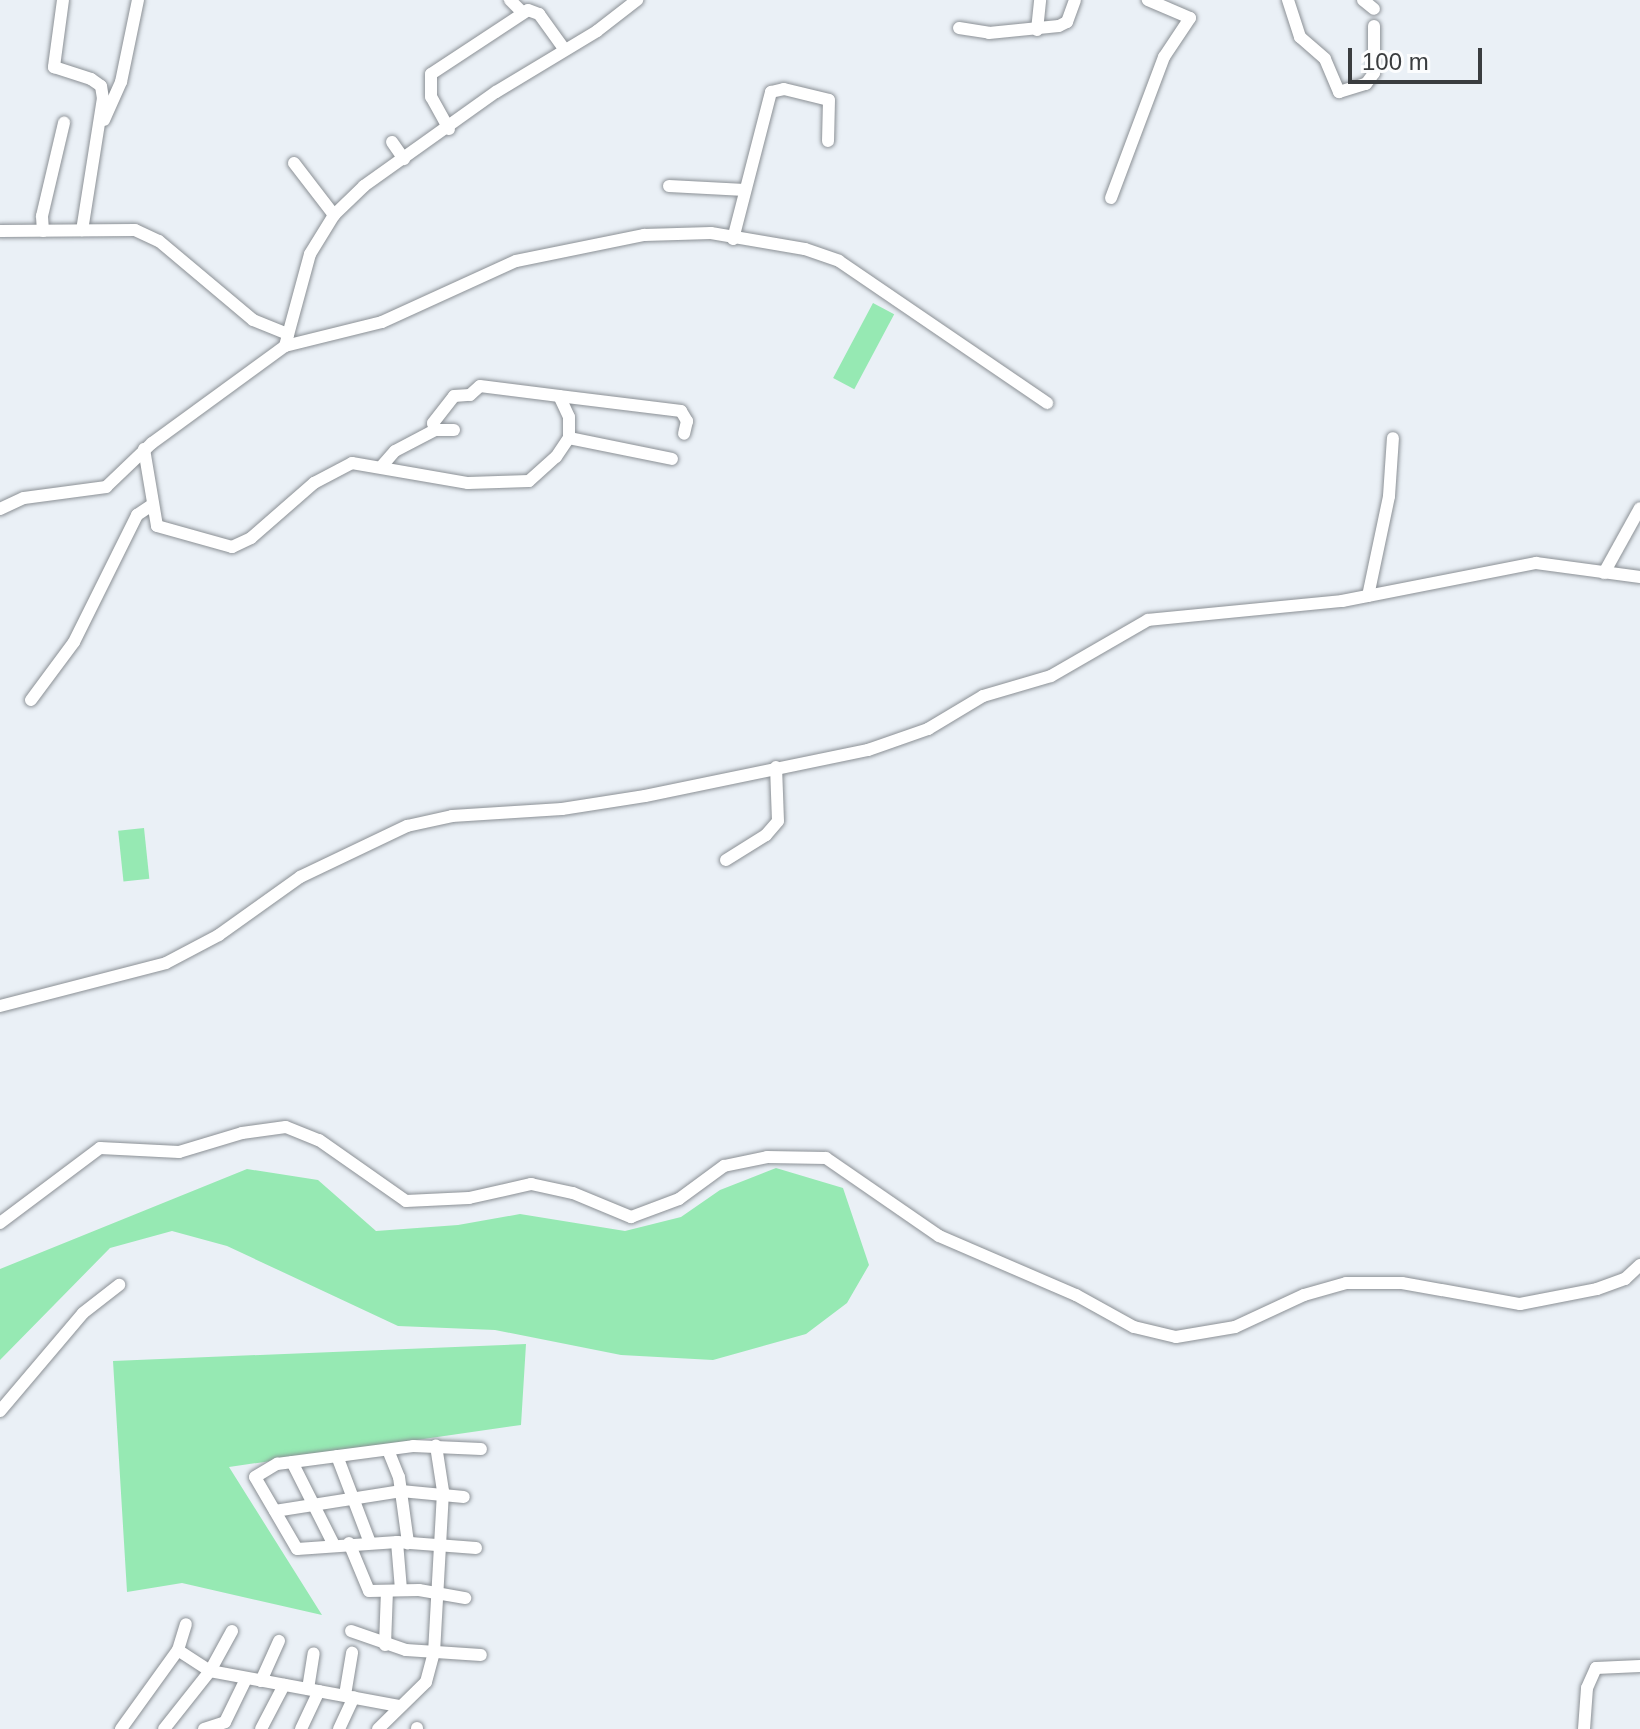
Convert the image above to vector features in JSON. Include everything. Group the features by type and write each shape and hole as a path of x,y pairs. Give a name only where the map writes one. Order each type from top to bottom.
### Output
{"street":[{"path":"63,0 54,67 101,86 101,127 82,230"},
{"path":"101,127 121,82 138,0"},
{"path":"510,0 522,12 539,14 565,50"},
{"path":"286,340 310,254 334,215 404,159 535,64 565,50 637,0"},
{"path":"1037,30 1040,0"},
{"path":"959,28 1037,30 1067,22 1075,0"},
{"path":"1111,198 1164,57 1190,18 1148,0"},
{"path":"1288,0 1300,37 1325,59 1339,92 1366,84 1374,73 1374,26"},
{"path":"1363,0 1374,9"},
{"path":"449,129 431,97 431,74 522,12"},
{"path":"733,239 763,117 777,89 829,100 828,141"},
{"path":"43,231 42,216 64,123"},
{"path":"392,142 404,159"},
{"path":"294,163 334,215"},
{"path":"669,186 745,190"},
{"path":"0,231 112,227 148,234 286,340"},
{"path":"0,509 24,498 106,487 144,449 209,406 286,340 382,322 516,261 556,250 681,232 805,249 839,261 1047,403"},
{"path":"264,326 269,355"},
{"path":"435,430 433,423 454,396 470,395 480,386 681,411 687,421 684,434"},
{"path":"144,449 157,526 164,531 239,546 325,475 352,463 468,483 511,485 542,471 569,438 569,417 559,396"},
{"path":"381,467 395,451 435,430 454,430"},
{"path":"569,438 672,459"},
{"path":"1368,596 1389,496 1393,438"},
{"path":"31,700 74,642 137,515 152,505"},
{"path":"1604,573 1640,508"},
{"path":"0,1006 166,963 219,935 291,882 407,826 452,816 562,809 645,796 910,737 983,696 1051,676 1148,620 1368,596 1536,563 1640,577"},
{"path":"726,860 766,835 778,821 776,767"},
{"path":"0,1223 100,1148 179,1152 242,1133 286,1127 319,1140 406,1201 469,1198 531,1184 573,1193 631,1217 679,1199 724,1166 767,1157 826,1158 939,1236 1050,1283 1134,1327 1176,1337 1235,1327 1304,1295 1346,1283 1402,1283 1520,1304 1597,1289 1625,1279 1640,1265"},
{"path":"0,1411 83,1313 119,1285"},
{"path":"378,1729 426,1682 434,1653 440,1593 443,1491 436,1446"},
{"path":"476,1548 403,1542 349,1543 297,1549 255,1477 292,1462 337,1456 436,1446 481,1449"},
{"path":"388,1450 401,1491 401,1590"},
{"path":"337,1456 370,1543"},
{"path":"292,1462 334,1545"},
{"path":"275,1511 401,1491 443,1491 464,1497"},
{"path":"349,1543 362,1583 369,1591 401,1590 465,1598"},
{"path":"385,1645 387,1591"},
{"path":"121,1729 178,1650 186,1624"},
{"path":"164,1729 210,1671 232,1631"},
{"path":"351,1631 385,1645 434,1653 481,1655"},
{"path":"261,1681 279,1641"},
{"path":"178,1650 210,1671 399,1706"},
{"path":"301,1729 313,1690 314,1653"},
{"path":"339,1729 349,1696 352,1653"},
{"path":"1584,1729 1587,1688 1596,1668 1640,1666"},
{"path":"204,1729 225,1722 246,1679"},
{"path":"261,1729 284,1685"}],"green space":[{"path":"873,303 894,314 854,389 833,378"},
{"path":"144,828 149,879 123,881 118,831"},
{"path":"776,1168 843,1188 869,1265 847,1303 806,1334 713,1360 621,1355 495,1330 398,1326 227,1246 172,1231 110,1248 0,1360 0,1269 247,1169 318,1180 376,1231 458,1225 520,1214 625,1231 681,1217 720,1190"},
{"path":"526,1344 521,1425 229,1467 322,1615 182,1583 127,1592 113,1361"}]}
